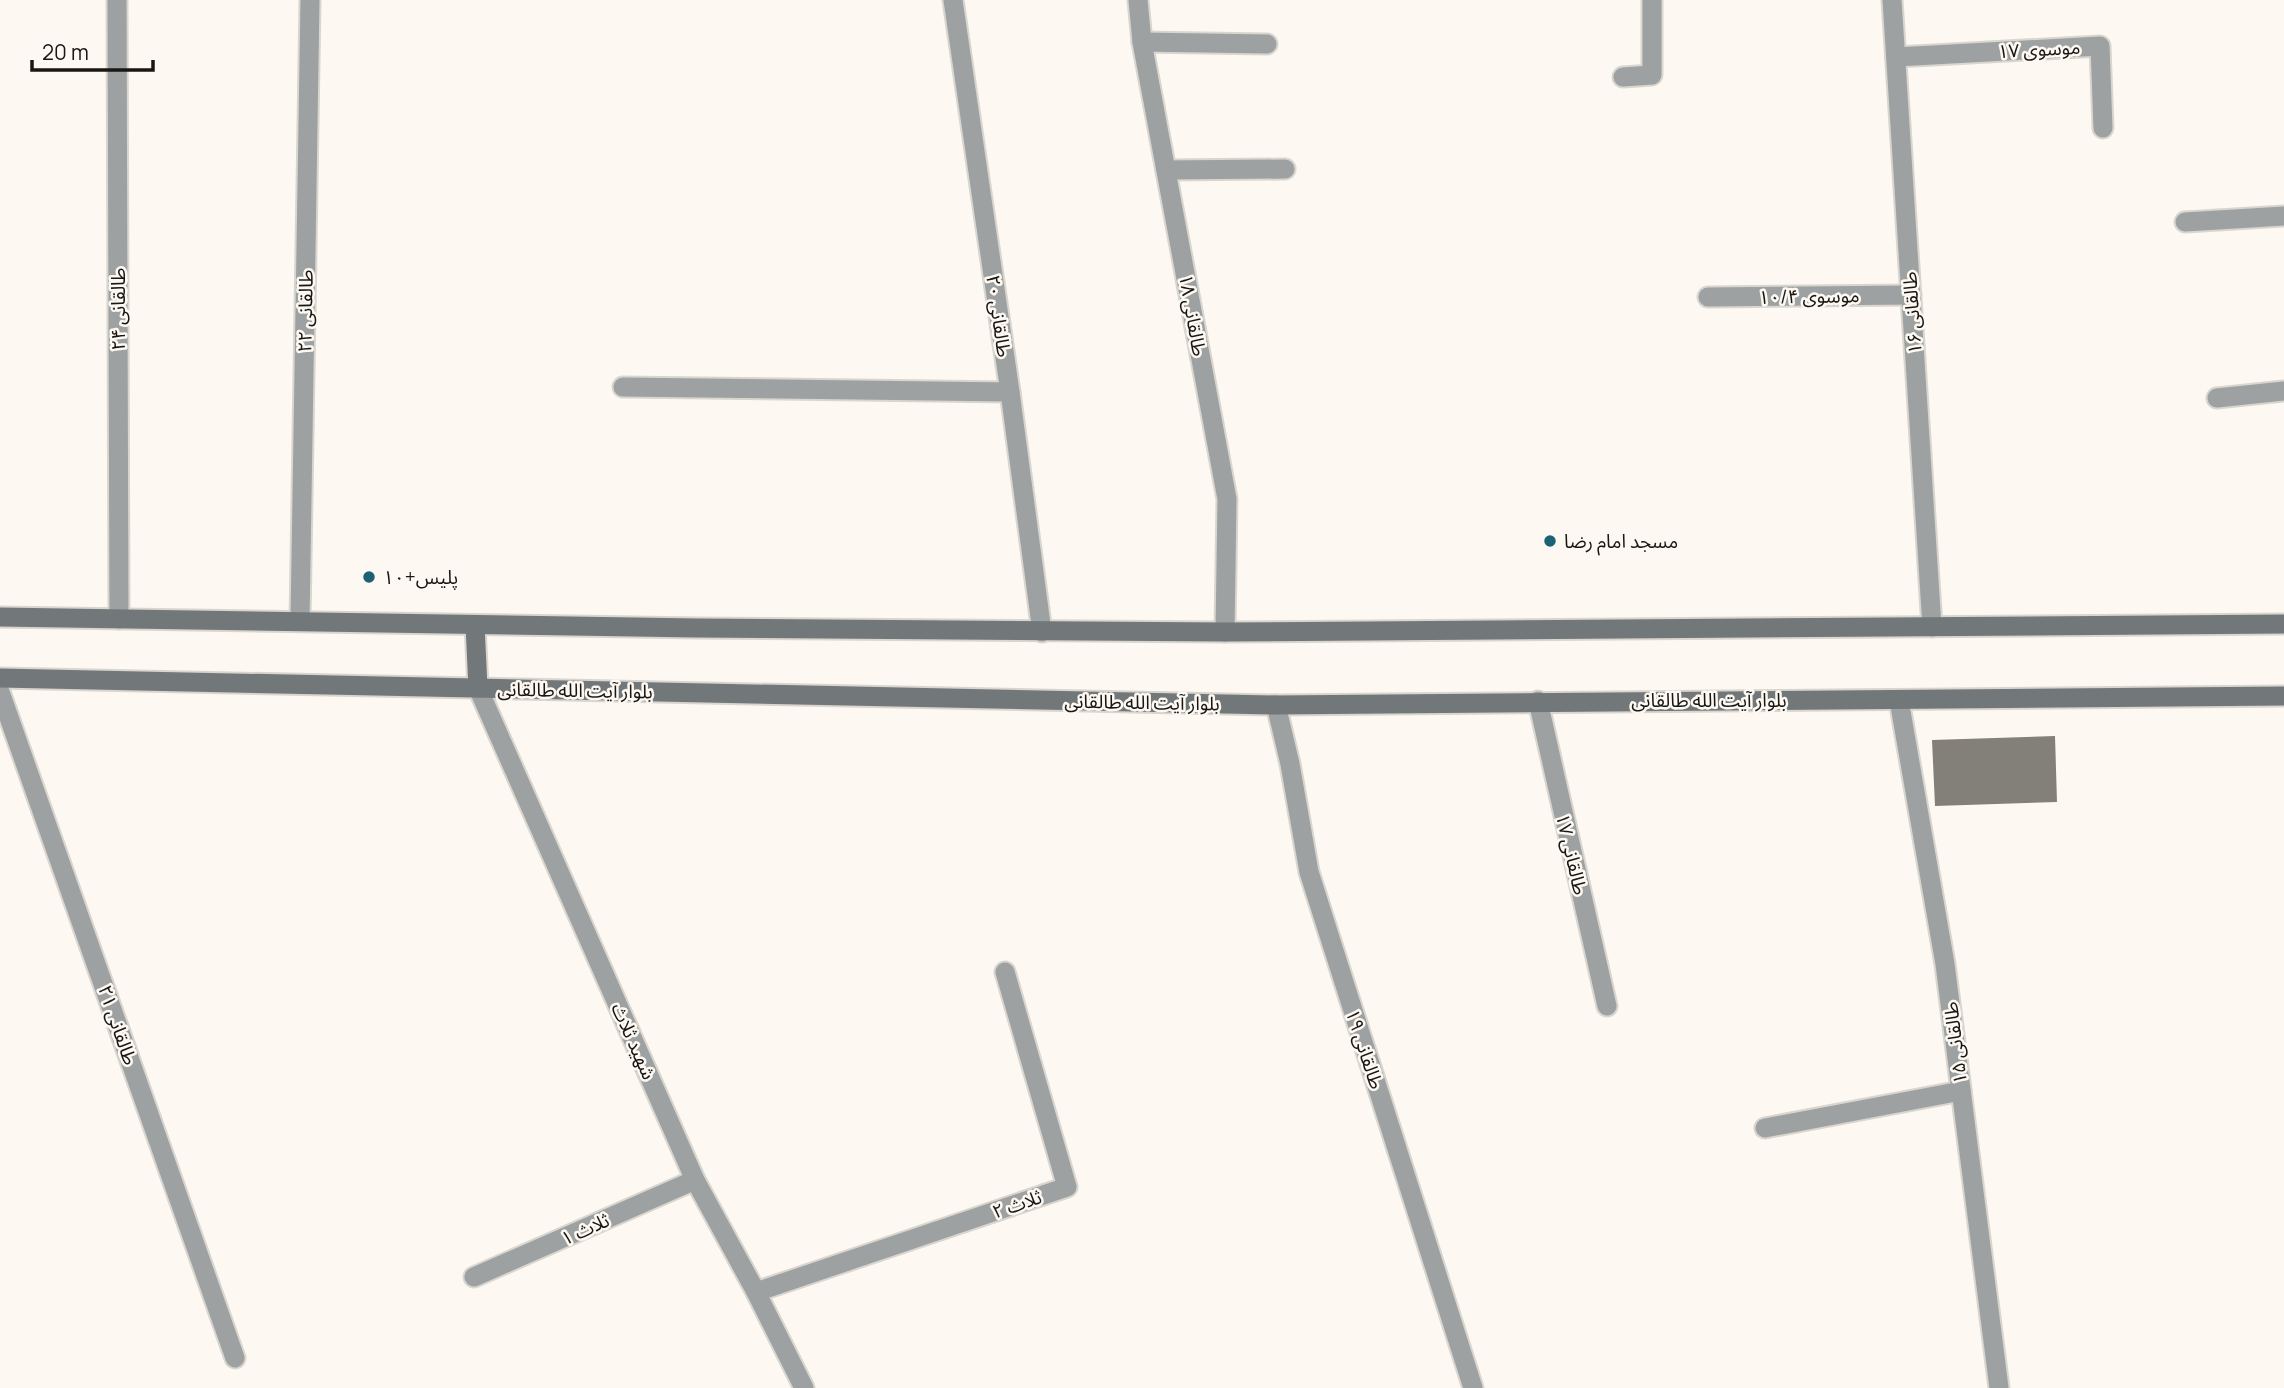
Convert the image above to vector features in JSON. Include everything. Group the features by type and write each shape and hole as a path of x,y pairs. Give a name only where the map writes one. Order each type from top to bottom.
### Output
{"main road":[{"path":"0,617 1042,632 2284,624"},
{"path":"475,625 478,688"},
{"name":"بلوار آیت الله طالقانی","path":"0,678 1276,705 2284,696"}],"street":[{"name":"طالقانی ۲۴","path":"117,0 119,619"},
{"name":"طالقانی ۲۲","path":"300,621 310,0"},
{"name":"طالقانی ۲۰","path":"953,0 1042,632"},
{"name":"طالقانی ۱۸","path":"1138,0 1142,42 1227,499 1225,632"},
{"path":"1623,77 1652,75 1652,0"},
{"name":"طالقانی ۱۶","path":"1892,0 1932,627"},
{"path":"1142,42 1267,44"},
{"name":"موسوی ۱۷","path":"1896,57 2101,46 2103,128"},
{"path":"1166,170 1285,169"},
{"path":"2185,222 2284,216"},
{"name":"موسوی ۱۰/۴","path":"1708,297 1911,295"},
{"path":"623,387 1010,392"},
{"path":"2217,398 2284,391"},
{"name":"شهید ثلاث","path":"478,688 695,1180 804,1388"},
{"name":"طالقانی ۲۱","path":"0,692 236,1358"},
{"name":"طالقانی ۱۵","path":"1899,700 1945,964 1999,1388"},
{"name":"طالقانی ۱۷","path":"1538,701 1607,1006"},
{"name":"طالقانی ۱۹","path":"1276,705 1290,764 1309,872 1473,1388"},
{"name":"ثلاث ۲","path":"756,1292 1067,1187 1006,972"},
{"path":"1765,1128 1961,1091"},
{"name":"ثلاث ۱","path":"474,1277 695,1180"}],"building":[{"path":"2055,736 2057,802 1935,806 1932,740"}],"place":[{"name":"مسجد امام رضا","path":"1550,541"},
{"name":"پلیس+۱۰","path":"369,577"}]}
